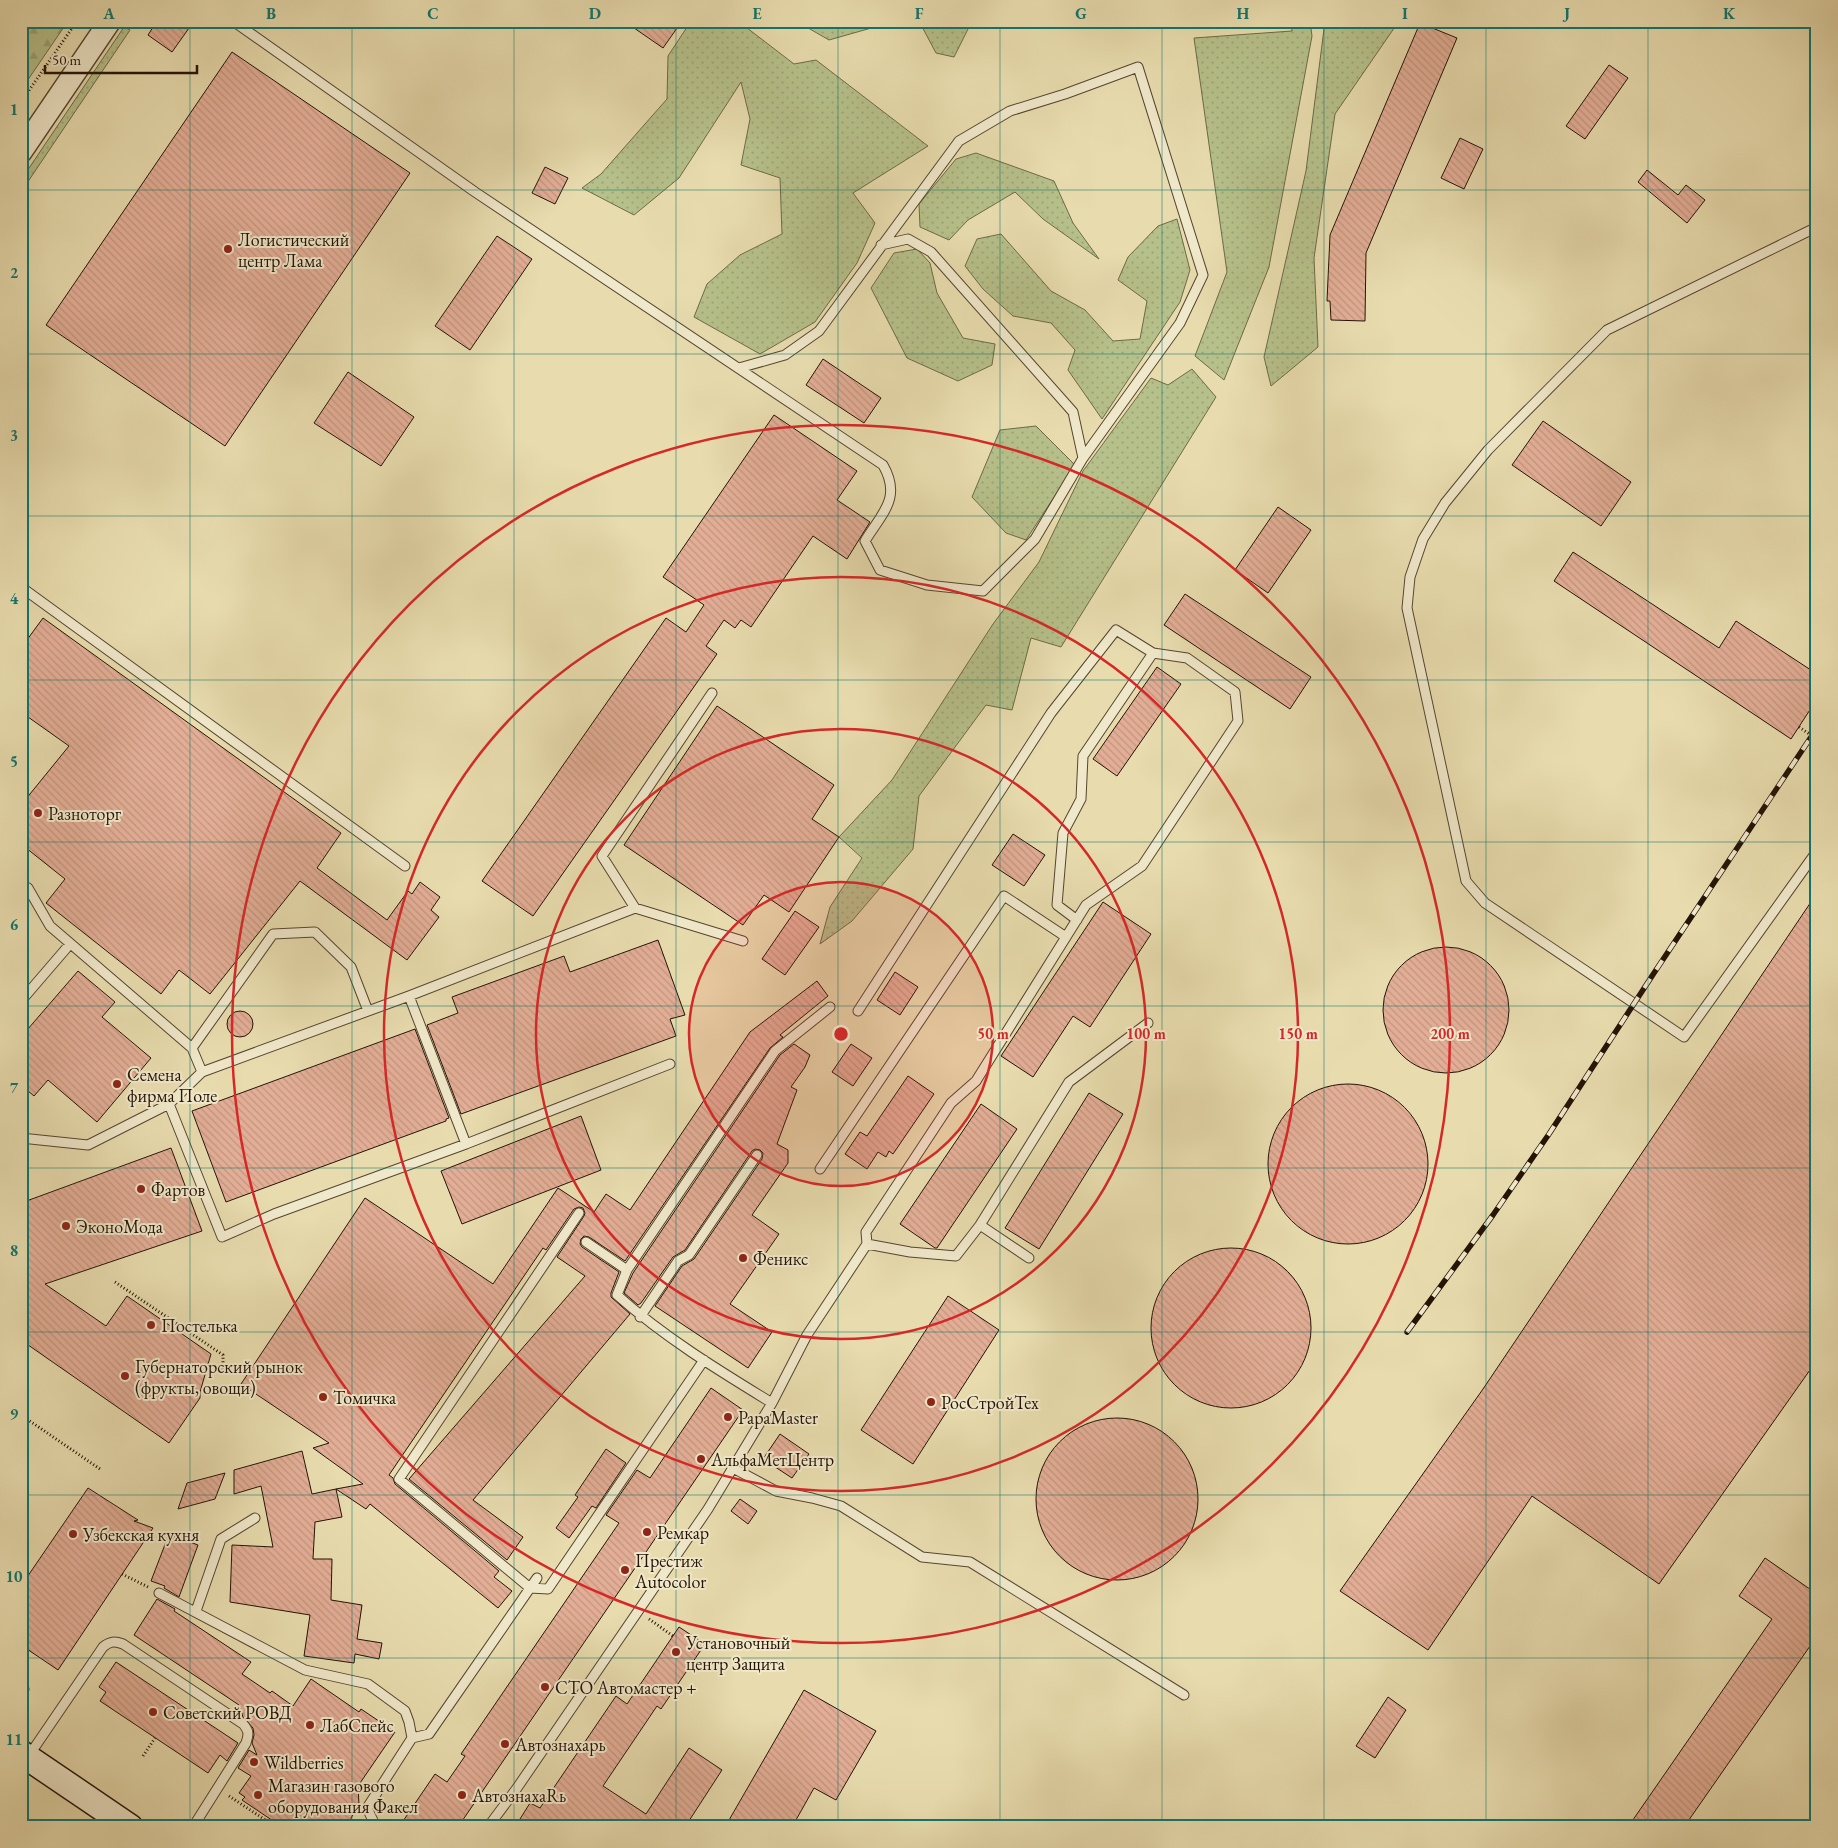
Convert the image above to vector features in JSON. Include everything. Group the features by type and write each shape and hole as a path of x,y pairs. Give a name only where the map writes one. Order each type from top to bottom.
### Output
{"main road":[{"path":"24,1755 130,1827"}],"street":[{"path":"21,152 110,21"}],"lane":[{"path":"233,21 475,192 883,465 890,477 892,490 889,504 866,541 880,570 928,585 983,591 1035,539 1083,458 1180,323 1203,275 1138,66 1065,94 1010,111 959,141 819,331 785,355 739,368"},
{"path":"1817,227 1608,330 1488,450 1444,503 1423,539 1410,577 1406,608 1466,881 1485,904 1684,1037 1817,851"},
{"path":"881,245 908,238 932,252 1073,412 1083,458"},
{"path":"21,586 405,866"},
{"path":"488,1827 517,1788 708,1509 772,1403 807,1335 867,1244 866,1232 950,1103 976,1081 1086,905 1142,866 1238,720 1235,692 1187,658 1152,653 1116,630 1051,713 858,1011"},
{"path":"1077,920 1057,905 1063,833 1082,799 1083,756 1152,653"},
{"path":"635,908 602,856 712,693"},
{"path":"21,884 28,888 50,926 192,1048 202,1072"},
{"path":"820,1169 1004,896 1066,937"},
{"path":"21,1138 88,1145 169,1104 202,1072 409,996 635,908 743,942"},
{"path":"192,1048 273,934 315,932 352,968 368,1011"},
{"path":"21,1002 70,944"},
{"path":"409,996 466,1144"},
{"path":"772,1403 640,1317 617,1295 627,1270 775,1052 830,1007"},
{"path":"867,1244 910,1252 956,1256 980,1225 1069,1082 1148,1023"},
{"path":"169,1104 222,1237 274,1214 466,1144 670,1064"},
{"path":"640,1317 678,1261 689,1255 757,1155"},
{"path":"578,1213 400,1479 530,1588 548,1589 704,1360"},
{"path":"980,1225 1029,1258"},
{"path":"586,1242 627,1270"},
{"path":"733,1468 776,1491 840,1506 922,1556 970,1562 1184,1695"},
{"path":"196,1611 221,1539 255,1518"},
{"path":"412,1738 429,1734 537,1578"},
{"path":"159,1593 305,1670 368,1684 405,1711 412,1738 367,1808 376,1827"},
{"path":"24,1755 102,1647 108,1643 116,1642 123,1644 248,1729 249,1735 246,1743 193,1827"}],"path":[{"path":"21,102 77,21"},
{"path":"1799,726 1817,739"},
{"path":"115,1282 223,1355 223,1372"},
{"path":"21,1415 100,1469"},
{"path":"122,1574 159,1593"},
{"path":"638,1612 673,1636"},
{"path":"143,1756 155,1738"},
{"path":"218,1789 276,1827"}],"green space":[{"path":"21,21 68,21 21,90"},
{"path":"691,21 738,21 794,64 816,60 928,146 853,193 875,223 857,263 815,322 760,354 694,317 707,284 740,255 782,234 780,178 741,165 750,119 741,82 679,178 634,215 582,188 601,174 667,99 668,56"},
{"path":"796,21 896,21 829,40"},
{"path":"919,21 972,21 954,57 936,53"},
{"path":"1291,21 1310,21 1312,36 1269,267 1224,380 1195,356 1227,272 1194,38 1292,31"},
{"path":"1325,21 1399,21 1335,114 1314,258 1318,347 1271,386 1264,357 1306,171"},
{"path":"124,27 130,30 21,192 21,180"},
{"path":"976,153 1054,181 1073,223 1099,259 1043,219 1015,192 968,220 949,240 920,227 919,204 956,159"},
{"path":"1177,219 1190,270 1180,302 1102,419 1068,370 1075,350 1051,323 1013,316 983,289 965,266 977,239 1001,234 1051,291 1085,310 1113,341 1140,339 1147,301 1118,280 1128,257 1158,226"},
{"path":"917,249 930,263 937,293 963,338 995,344 992,365 958,381 907,358 871,288 894,253"},
{"path":"1192,369 1216,397 1061,647 1031,638 1012,710 986,705 919,796 913,849 852,921 820,944 830,907 862,858 839,837 892,780 993,624 1039,562 1083,471 1151,378 1168,385"},
{"path":"1036,426 1075,465 1026,540 1006,533 972,497 1000,430"}],"building":[{"path":"157,21 194,21 172,52 148,35"},
{"path":"624,21 682,21 663,48"},
{"path":"1420,23 1457,38 1366,253 1365,321 1331,320 1330,301 1327,301 1330,235"},
{"name":"Логистический центр Лама","path":"232,52 410,173 225,446 46,325"},
{"path":"1609,65 1628,78 1585,139 1566,126"},
{"path":"1460,138 1483,149 1464,189 1441,178"},
{"path":"545,167 568,178 555,204 532,193"},
{"path":"1647,170 1678,195 1686,185 1705,200 1687,223 1638,182"},
{"path":"497,236 532,259 470,350 435,326"},
{"path":"823,359 881,398 864,423 806,385"},
{"path":"348,372 414,417 381,466 314,423"},
{"path":"774,415 857,471 837,500 870,522 847,559 813,536 751,627 741,620 735,628 724,620 706,646 717,654 533,916 482,881 666,618 686,632 704,605 663,577"},
{"path":"1543,421 1631,482 1601,526 1512,465"},
{"path":"1278,507 1311,530 1268,593 1235,570"},
{"path":"1573,552 1719,648 1736,621 1817,674 1817,699 1791,739 1554,581"},
{"path":"1185,594 1311,677 1290,709 1164,625"},
{"path":"43,618 341,833 317,868 387,920 408,891 412,894 420,882 440,897 431,910 439,917 407,960 300,881 210,994 179,970 161,994 46,903 65,879 21,844 21,805 69,746 21,712 21,648"},
{"path":"1157,667 1181,684 1117,776 1093,759"},
{"path":"717,706 834,785 812,819 839,837 789,912 764,895 743,925 624,845"},
{"path":"1013,834 1045,855 1024,886 992,865"},
{"path":"1817,893 1817,1360 1659,1584 1532,1496 1428,1650 1340,1591 1483,1389"},
{"path":"1103,902 1151,934 1090,1027 1073,1016 1033,1077 1001,1056"},
{"path":"795,911 819,927 785,975 762,959"},
{"path":"658,940 685,1015 670,1019 676,1036 461,1114 427,1025 458,1013 452,997 564,956 570,972"},
{"path":"1446,947 1470,951 1491,965 1505,986 1509,1010 1505,1034 1491,1055 1470,1069 1446,1073 1422,1069 1401,1055 1387,1034 1383,1010 1387,986 1401,965 1422,951"},
{"path":"78,971 115,1002 102,1017 151,1058 97,1122 48,1080 34,1096 21,1085 21,1037"},
{"path":"895,972 918,987 900,1015 877,1000"},
{"path":"817,981 828,996 780,1035 783,1037 770,1048 625,1261 589,1237 584,1236 581,1239 580,1244 582,1247 619,1272 611,1297 630,1314 473,1500 523,1537 507,1560 409,1479 585,1276 557,1257 584,1216 583,1208 574,1209 546,1250 543,1248 389,1475 393,1478 395,1484 499,1571 494,1577 512,1591 498,1608 370,1504 366,1509 336,1489 363,1484 313,1448 329,1443 241,1384 365,1198 493,1284 558,1188 594,1212 606,1194 630,1210 750,1032"},
{"path":"240,1011 249,1015 253,1024 249,1033 240,1037 231,1033 227,1024 231,1015"},
{"path":"415,1029 449,1118 446,1121 226,1202 192,1111"},
{"path":"794,1044 810,1055 805,1067 791,1087 797,1090 777,1144 788,1150 788,1163 752,1215 779,1234 730,1304 772,1332 748,1368 655,1306 682,1266 694,1259 762,1159 763,1153 760,1150 755,1149 752,1151 685,1250 673,1257 641,1303 638,1305 624,1293 633,1273 780,1055"},
{"path":"851,1044 872,1058 853,1086 832,1072"},
{"path":"908,1076 934,1094 893,1154 889,1151 886,1157 878,1152 867,1169 845,1154 860,1132 867,1136"},
{"path":"1340,1084 1356,1084 1386,1093 1405,1107 1422,1133 1428,1156 1428,1172 1422,1195 1405,1221 1386,1235 1371,1241 1356,1244 1340,1244 1310,1235 1286,1215 1277,1202 1271,1187 1268,1172 1268,1156 1277,1126 1297,1102 1310,1093 1325,1087"},
{"path":"1089,1093 1123,1114 1039,1249 1005,1228"},
{"path":"981,1104 1017,1129 937,1248 935,1248 900,1224"},
{"path":"581,1116 601,1170 462,1224 441,1171"},
{"path":"171,1148 202,1231 45,1284 106,1326 127,1296 211,1354 200,1398 169,1443 21,1340 21,1203"},
{"path":"1231,1248 1262,1254 1282,1266 1293,1277 1305,1297 1311,1328 1305,1359 1293,1379 1282,1390 1262,1402 1231,1408 1200,1402 1180,1390 1169,1379 1157,1359 1151,1328 1157,1297 1169,1277 1180,1266 1200,1254"},
{"path":"948,1296 999,1330 913,1464 861,1430"},
{"path":"711,1388 743,1410 458,1827 399,1827 435,1774 447,1782 465,1756 461,1754 619,1523 606,1515 637,1470 650,1478"},
{"path":"1125,1418 1141,1421 1155,1427 1180,1448 1189,1461 1195,1475 1198,1499 1197,1515 1189,1537 1168,1562 1155,1571 1141,1577 1109,1580 1093,1577 1079,1571 1054,1550 1045,1537 1039,1523 1036,1491 1039,1475 1045,1461 1066,1436 1079,1427 1093,1421"},
{"path":"780,1434 809,1454 792,1478 763,1459"},
{"path":"606,1449 626,1463 596,1508 592,1506 569,1538 556,1528 578,1497 575,1495"},
{"path":"302,1451 312,1494 336,1489 342,1517 315,1522 313,1559 332,1559 331,1600 362,1605 357,1639 382,1643 379,1659 355,1654 354,1663 304,1656 310,1615 230,1602 232,1545 273,1547 261,1486 234,1494 234,1470"},
{"path":"225,1473 215,1499 178,1509 187,1483"},
{"path":"88,1488 138,1520 134,1521 153,1528 58,1670 21,1645 21,1586"},
{"path":"740,1499 757,1511 748,1524 731,1511"},
{"path":"169,1534 198,1545 179,1597 164,1588 165,1586 151,1581"},
{"path":"1765,1558 1817,1594 1817,1636 1684,1827 1628,1827 1772,1619 1739,1596"},
{"path":"157,1599 175,1609 174,1611 251,1662 242,1674 270,1693 272,1691 293,1706 311,1679 359,1712 361,1709 395,1732 358,1786 359,1805 351,1818 353,1827 282,1827 242,1800 245,1797 239,1793 251,1776 238,1768 249,1750 257,1755 252,1743 253,1728 243,1717 239,1705 134,1635"},
{"path":"679,1627 705,1644 661,1709 657,1706 603,1786 646,1814 689,1748 722,1770 685,1827 532,1827 520,1819 530,1803 540,1808 616,1696 627,1704"},
{"name":"Советский РОВД","path":"116,1662 238,1743 227,1761 220,1755 208,1773 100,1701 106,1692 99,1687"},
{"path":"804,1690 876,1731 836,1800 814,1788 792,1827 725,1827"},
{"path":"1388,1697 1406,1710 1375,1758 1356,1746"}],"railway":[{"path":"1407,1332 1493,1215 1549,1134 1817,728"}],"place":[{"name":"Логистический центр Лама","path":"228,249"},
{"name":"Разноторг","path":"38,813"},
{"name":"Семена фирма Поле","path":"117,1084"},
{"name":"Фартов","path":"141,1189"},
{"name":"ЭконоМода","path":"66,1226"},
{"name":"Феникс","path":"743,1258"},
{"name":"Постелька","path":"151,1325"},
{"name":"Губернаторский рынок (фрукты, овощи)","path":"125,1376"},
{"name":"Томичка","path":"323,1397"},
{"name":"РосСтройТех","path":"931,1402"},
{"name":"PapaMaster","path":"728,1417"},
{"name":"АльфаМетЦентр","path":"701,1459"},
{"name":"Ремкар","path":"647,1532"},
{"name":"Узбекская кухня","path":"73,1534"},
{"name":"Престиж Autocolor","path":"625,1570"},
{"name":"Установочный центр Защита","path":"676,1652"},
{"name":"СТО Автомастер +","path":"545,1687"},
{"name":"Советский РОВД","path":"153,1712"},
{"name":"ЛабСпейс","path":"310,1725"},
{"name":"Автознахарь","path":"505,1744"},
{"name":"Wildberries","path":"254,1762"},
{"name":"Магазин газового оборудования Факел","path":"258,1795"},
{"name":"АвтознахаRь","path":"462,1795"}]}
